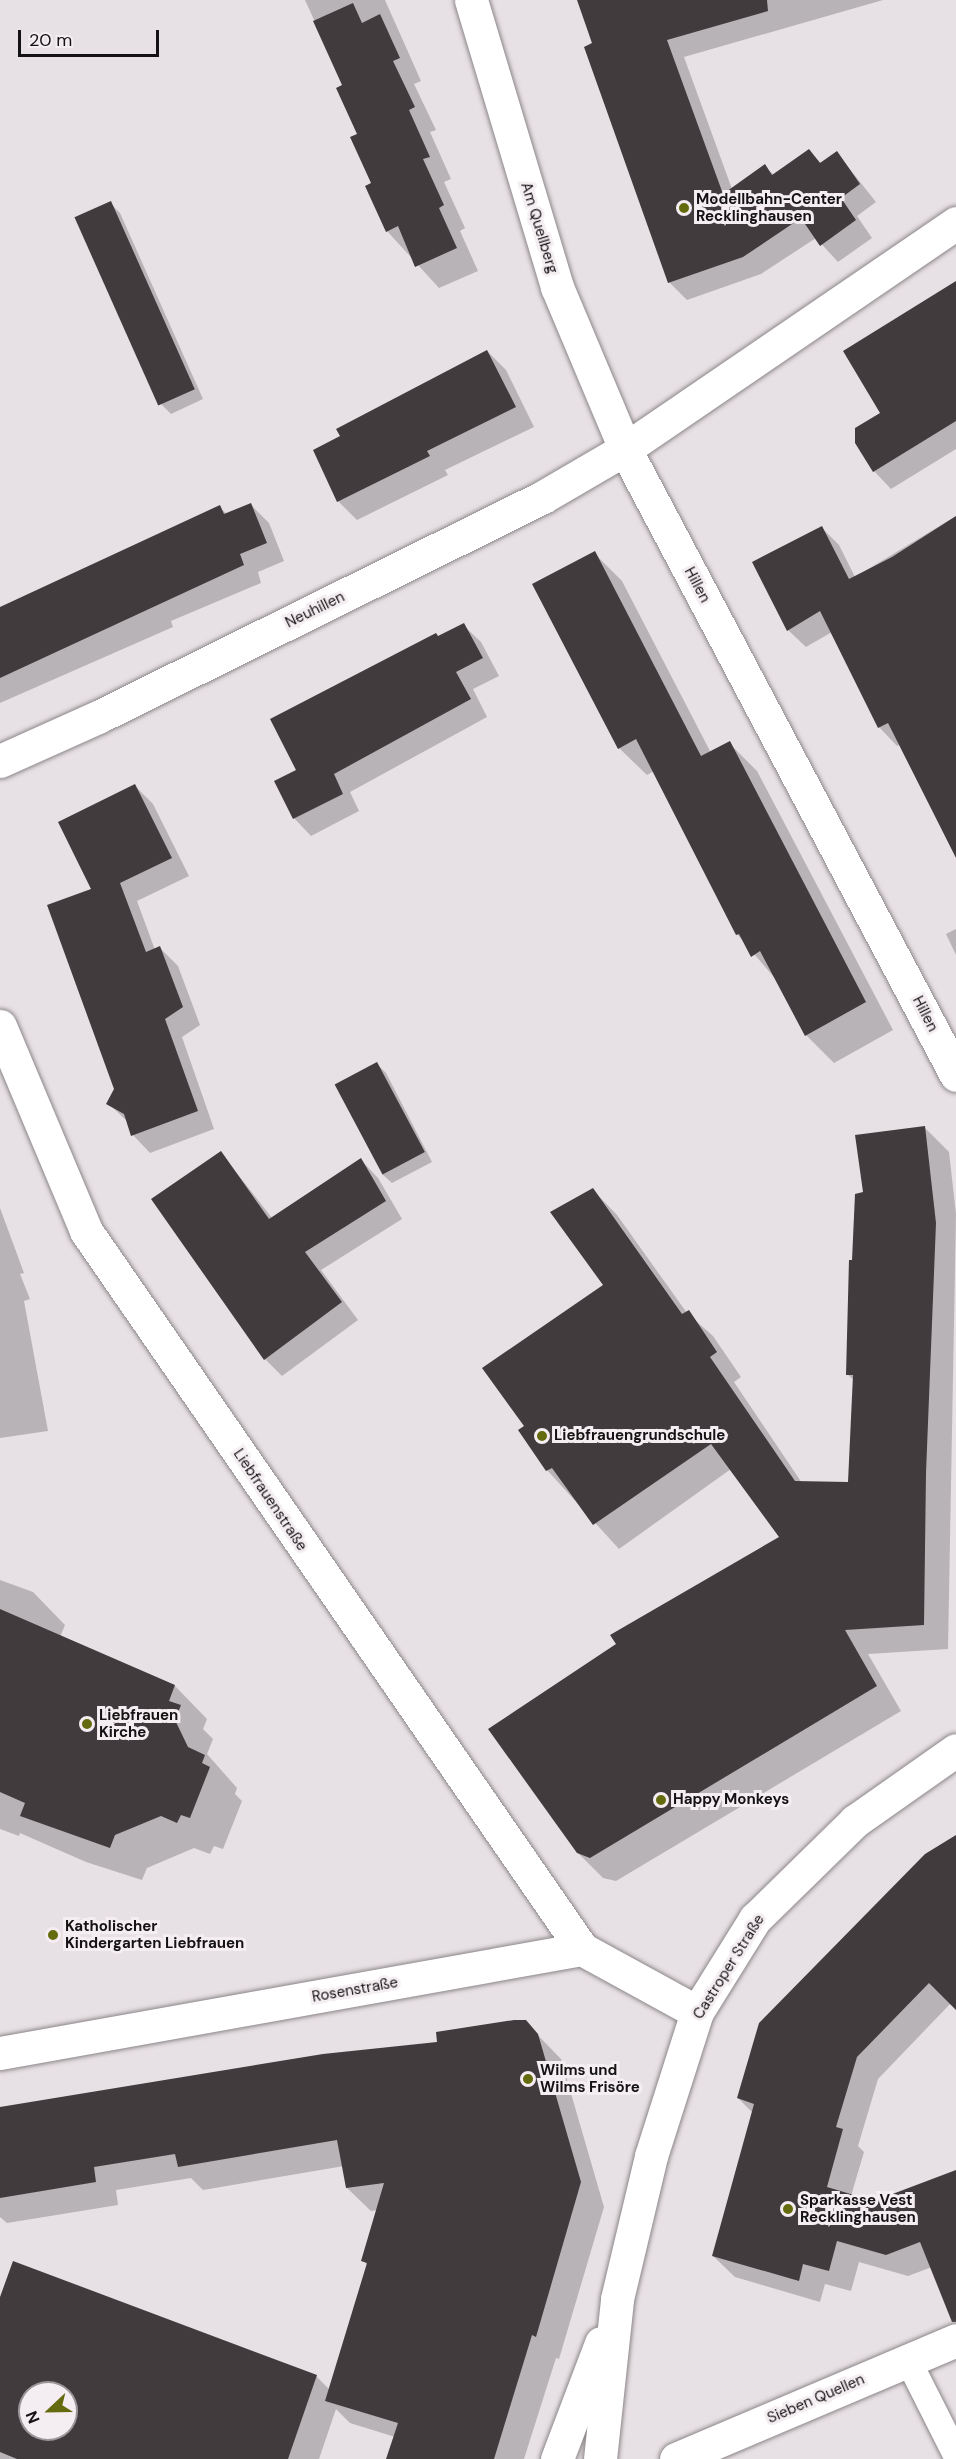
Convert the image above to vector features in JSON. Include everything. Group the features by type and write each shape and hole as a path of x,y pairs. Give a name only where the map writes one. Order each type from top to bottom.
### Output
{"street":[{"name":"Am Quellberg","path":"471,0 557,287 625,449"},
{"path":"625,449 956,223"},
{"name":"Neuhillen","path":"0,761 109,712 532,502 625,449"},
{"name":"Hillen","path":"625,449 956,1075"},
{"name":"Liebfrauenstraße","path":"0,1026 86,1231 582,1949"},
{"name":"Castroper Straße","path":"600,2459 617,2300 651,2156 696,2012 755,1919 855,1821 956,1750"},
{"path":"582,1949 696,2012"},
{"name":"Rosenstraße","path":"0,2053 582,1949"},
{"name":"Castroper Straße","path":"557,2459 617,2300"},
{"name":"Sieben Quellen","path":"676,2459 956,2340"}],"lane":[{"path":"908,2360 956,2455"}],"building":[{"path":"577,0 767,0 768,11 667,40 723,194 765,164 772,175 809,149 820,163 837,151 860,184 841,198 856,220 820,246 801,218 743,257 668,283 584,47 592,43"},
{"path":"353,3 362,23 380,14 400,58 393,61 415,107 409,110 430,157 423,159 444,205 439,208 457,248 415,267 398,226 386,232 365,186 371,183 350,137 357,134 336,88 342,85 313,21"},
{"path":"111,201 195,389 158,405 74,217"},
{"path":"956,281 956,421 873,472 855,443 855,428 880,413 843,351"},
{"path":"487,350 516,407 427,451 430,456 337,502 313,450 340,436 336,429"},
{"path":"251,503 267,543 240,554 244,565 0,678 0,607 220,505 224,514"},
{"path":"956,516 956,858 888,723 878,728 820,611 787,631 752,562 822,526 849,579 892,557"},
{"path":"595,551 701,756 730,741 866,1002 805,1036 760,951 751,957 739,934 736,935 636,739 618,749 532,584"},
{"path":"464,623 483,658 456,672 471,699 334,774 343,794 293,819 274,781 296,770 270,719 436,633 438,636"},
{"path":"135,784 172,858 120,883 146,952 160,946 183,1007 165,1019 198,1111 131,1136 124,1114 106,1104 114,1089 47,905 91,889 58,822"},
{"path":"377,1062 425,1152 383,1175 335,1085"},
{"path":"925,1126 936,1223 926,1473 924,1625 845,1630 877,1686 590,1858 577,1853 488,1729 616,1644 610,1635 779,1537 711,1444 593,1525 552,1468 546,1471 518,1430 524,1426 482,1368 603,1285 550,1212 593,1188 682,1314 689,1310 717,1352 710,1357 795,1481 848,1482 853,1375 846,1375 849,1260 852,1260 855,1194 863,1192 855,1135"},
{"path":"221,1151 269,1219 361,1158 386,1201 305,1252 342,1302 264,1360 151,1199"},
{"name":"Liebfrauen Kirche","path":"0,1609 175,1685 169,1701 181,1705 175,1720 188,1747 205,1755 202,1763 210,1767 190,1818 181,1815 177,1823 161,1816 115,1835 110,1848 20,1816 25,1803 0,1792"},
{"path":"956,1835 956,2010 929,1983 857,2057 836,2127 843,2129 827,2187 874,2201 956,2170 956,2322 952,2322 920,2242 886,2255 837,2241 829,2271 803,2264 799,2281 712,2256 754,2104 737,2098 759,2023 925,1854"},
{"path":"526,2020 538,2034 581,2182 536,2337 532,2335 494,2459 386,2459 398,2423 325,2401 367,2263 361,2261 384,2183 346,2188 337,2140 178,2167 175,2154 94,2167 96,2182 0,2198 0,2107 323,2054 437,2042 436,2032"},
{"path":"13,2261 317,2375 288,2459 17,2459 0,2452 0,2297"}],"place":[{"name":"Modellbahn-Center Recklinghausen","path":"684,208"},
{"name":"Liebfrauengrundschule","path":"542,1436"},
{"name":"Liebfrauen Kirche","path":"87,1724"},
{"name":"Happy Monkeys","path":"661,1800"},
{"name":"Katholischer Kindergarten Liebfrauen","path":"53,1935"},
{"name":"Wilms und Wilms Frisöre","path":"528,2079"},
{"name":"Sparkasse Vest Recklinghausen","path":"788,2209"}]}
